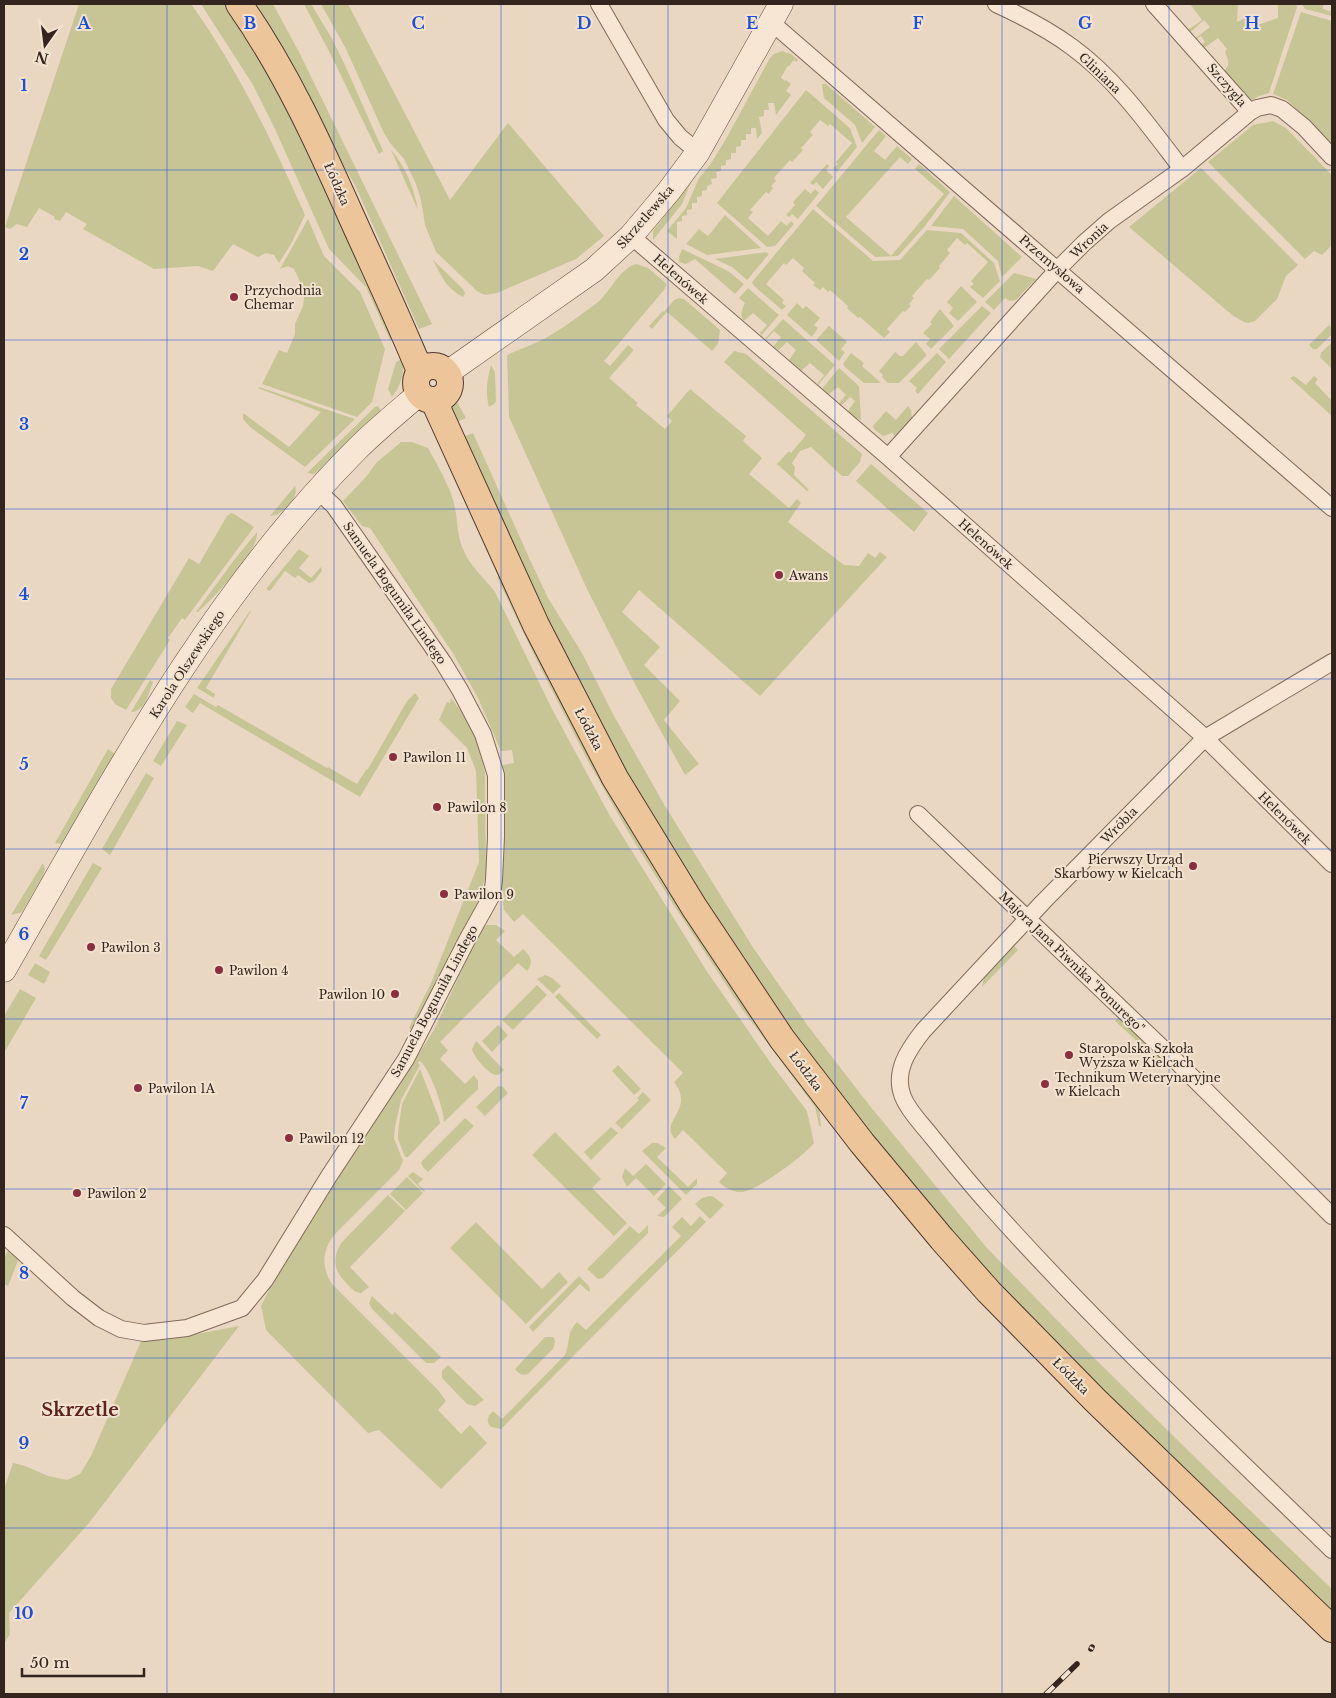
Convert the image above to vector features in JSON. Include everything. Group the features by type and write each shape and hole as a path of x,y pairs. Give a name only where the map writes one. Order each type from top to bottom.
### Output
{"main road":[{"name":"Łódzka","path":"239,4 279,66 308,122 425,389 532,616 608,765 694,907 782,1039 862,1144 942,1239 1002,1305 1103,1408 1332,1629"},
{"path":"425,389 443,398 449,390 451,381 447,373"}],"street":[{"path":"599,4 666,120 680,137 698,152"},
{"name":"Gliniana","path":"996,4 1056,35 1083,55 1135,109 1182,169"},
{"name":"Szczygla","path":"1154,4 1250,112 1268,105 1282,109 1304,127 1332,157"},
{"name":"Skrzetlewska","path":"447,373 594,270 631,236 669,192 698,152 776,13"},
{"name":"Przemysłowa","path":"776,13 1058,269 1332,508"},
{"name":"Wronia","path":"888,457 1058,269 1084,243 1109,221 1182,169 1250,112"},
{"name":"Helenówek","path":"631,236 888,457 1205,738 1332,864"},
{"name":"Karola Olszewskiego","path":"4,970 129,755 195,648 231,597 277,537 318,490 358,448 425,389"},
{"name":"Samuela Bogumiła Lindego","path":"4,1235 73,1298 99,1318 121,1328 144,1332 187,1328 242,1308 265,1280 329,1176 406,1059 492,895 496,837 496,775 482,734 460,690 443,662 334,506 318,490"},
{"name":"Wróbla","path":"1332,662 1205,738 1027,919 923,1031 906,1054 901,1072 900,1089 908,1107 969,1183 1034,1256 1101,1325 1332,1550"},
{"name":"Majora Jana Piwnika \"Ponurego\"","path":"918,814 1169,1054 1332,1216"}],"shaded area":[{"path":"79,4 191,4 224,55 254,107 305,215 291,244 279,263 274,255 266,253 258,257 233,244 213,271 198,266 154,269 83,229 87,224 66,212 60,221 39,208 27,227 17,224 10,229 5,227"},
{"path":"201,4 227,4 286,100 394,342 390,340 366,287 329,249 253,85"},
{"path":"251,4 273,4 299,52 432,324 419,329 355,185"},
{"path":"304,4 311,4 344,63 383,151 379,154 332,57"},
{"path":"321,4 348,4 450,200 508,123 604,236 576,259 497,293 485,295 477,291 436,252 425,225 416,184 404,159 390,143 383,131 346,49"},
{"path":"1190,4 1238,4 1237,22 1249,16 1249,28 1278,18 1278,4 1296,4 1297,7 1269,93 1252,100 1247,99 1224,71 1228,64 1225,52 1227,49 1218,38 1203,49 1198,48 1205,42 1201,36 1192,41 1210,27 1204,20 1187,35 1185,32 1202,20"},
{"path":"1302,4 1323,5 1323,9 1332,12 1332,16 1305,9"},
{"path":"1301,12 1332,21 1332,145 1287,100 1273,94"},
{"path":"782,51 791,54 798,60 797,62 794,60 787,67 781,78 791,84 786,91 791,95 776,115 774,103 768,103 769,110 764,110 764,116 759,117 762,133 757,139 756,128 751,128 751,134 746,134 746,140 741,140 741,146 736,147 736,153 731,153 731,159 726,160 726,165 721,166 721,171 716,172 717,178 711,179 712,184 707,186 707,190 702,191 702,196 697,197 697,203 692,203 692,209 687,210 687,215 682,216 682,221 677,222 677,239 667,231 686,208 699,178 710,165 726,139 770,58"},
{"path":"822,84 826,84 875,127 862,143 855,125 824,98"},
{"path":"806,90 850,128 857,147 837,172 833,168 838,164 836,162 852,143 830,124 828,126 820,120 810,132 813,135 801,148 803,150 792,162 790,160 774,178 776,181 771,186 773,188 769,194 766,192 750,210 753,212 748,218 768,236 781,221 787,226 791,221 794,224 775,246 767,247 717,203"},
{"path":"1273,121 1286,128 1332,175 1332,245 1322,255 1314,251 1305,259 1208,162 1253,125"},
{"path":"879,130 886,136 874,151 885,160 897,146 912,159 908,164 900,157 846,217 891,256 944,194 915,169 919,164 950,192 925,226 898,256 875,257 816,206"},
{"path":"391,150 409,178 418,210"},
{"path":"827,164 829,166 826,170 833,177 823,189 816,182 813,185 810,183"},
{"path":"1201,168 1298,265 1286,276 1277,299 1255,321 1244,322 1232,315 1129,227"},
{"path":"691,182 682,204 653,240 653,231"},
{"path":"805,189 811,194 815,189 819,193 798,219 792,214 789,217 786,215 795,205 793,202"},
{"path":"954,196 1022,257 1002,277 998,261 963,229 931,226"},
{"path":"813,209 873,261 900,260 927,230 961,233 994,263 1000,281 983,298 970,287 974,284 971,281 988,262 967,243 965,245 957,238 947,250 950,253 939,266 940,268 912,296 914,298 909,304 911,306 905,312 903,311 887,329 890,332 884,338 860,317 858,318 830,290 828,292 823,287 820,290 813,285 815,283 802,271 804,268 793,258 786,265 784,263 766,284 784,300 782,303 786,306 782,310 753,285 752,282"},
{"path":"725,215 761,248 707,255 686,244 699,229 708,236"},
{"path":"308,219 324,256 360,292 385,349 372,402 357,417 262,384 279,350 287,353 295,334 295,324 303,306 305,292 294,269 288,266 280,269"},
{"path":"682,249 728,271 744,284 735,294 695,259 686,264 679,262"},
{"path":"766,252 769,254 747,280 732,267 715,259"},
{"path":"433,260 463,289 465,293 463,297 448,286"},
{"path":"636,264 648,268 667,284 604,361 610,366 628,345 634,350 609,378 638,403 636,405 665,429 672,421 667,416 690,389 746,436 743,441 762,458 749,474 789,508 797,499 801,503 788,522 844,565 859,566 868,553 875,558 880,552 887,557 760,696 639,590 622,612 660,647 644,665 680,701 664,720 699,764 685,775 636,686 587,589 509,417 507,355 540,341 577,318 603,297 625,270"},
{"path":"1014,273 1036,279 1016,300 1010,301 1005,298 994,310 985,302"},
{"path":"961,286 977,302 958,321 949,313 953,308 947,302"},
{"path":"748,288 779,315 761,336 760,333 767,325 753,313 745,320 742,318 745,303 739,298"},
{"path":"684,299 720,330 718,344 712,351 667,312 652,329 649,326 674,300"},
{"path":"797,303 803,309 806,306 820,318 814,325 818,328 812,337 787,315"},
{"path":"982,306 991,313 949,359 939,349"},
{"path":"940,309 954,326 931,349 926,344 930,339 923,333 932,324 930,322"},
{"path":"783,319 835,365 818,385 824,375 810,363 801,371 789,360 796,350 787,342 779,350 773,347 781,337 774,331 765,339"},
{"path":"1329,325 1332,328 1332,334 1317,349 1313,349 1309,345"},
{"path":"829,326 847,342 841,349 845,352 839,361 816,340"},
{"path":"916,342 926,356 899,383 888,383 879,371 895,352 903,356"},
{"path":"1332,342 1332,369 1320,357 1321,353"},
{"path":"734,351 746,354 862,454 860,462 848,476 842,476 811,447 800,451 792,463 795,467 794,475 809,490 807,491 777,464 789,451 791,453 806,435 724,362"},
{"path":"851,353 864,363 862,366 881,383 864,383 845,367 843,364"},
{"path":"937,353 946,362 918,394 915,391 917,388 909,381"},
{"path":"403,358 402,378 392,397 388,389 396,362"},
{"path":"491,365 495,372 496,401 489,407 487,386"},
{"path":"839,368 859,386 861,420 856,419 848,411 855,401 850,397 840,405 840,402 846,395 838,387 828,395 822,389"},
{"path":"1294,376 1306,385 1314,376 1318,379 1315,383 1332,401 1332,416 1290,378"},
{"path":"259,387 355,419 305,467 250,427 243,419 243,413 289,447 321,412"},
{"path":"450,394 454,396 466,418 454,423 447,399"},
{"path":"378,406 381,411 318,471 314,474 307,473 375,407"},
{"path":"908,406 911,410 912,418 895,436 892,433 883,436 874,429 873,426 886,411 896,420"},
{"path":"473,433 548,598 582,653 614,716 665,806 754,949 808,1026 870,1106 987,1248 1087,1351 1332,1589 1332,1615 990,1278 812,1062 656,828 586,702 461,438"},
{"path":"401,442 412,442 428,448 451,493 461,544 466,555 473,567 495,592 552,709 610,816 706,970 772,1065 807,1111 814,1143 801,1156 781,1171 750,1190 736,1192 719,1182 727,1173 683,1130 675,1139 671,1132 671,1126 680,1108 681,1100 680,1092 674,1082 683,1073 523,914 514,922 504,910 501,880 504,857 503,765 514,763 512,750 501,751 478,698 454,655 370,528 362,526 343,501 366,477 376,463"},
{"path":"871,464 928,513 914,532 856,481"},
{"path":"295,486 295,496 289,506 280,513 270,516"},
{"path":"231,513 254,527 185,620 182,618 168,638 170,640 126,710 115,704 111,698 111,689 189,558 199,564 227,516"},
{"path":"257,532 251,551 234,574 214,597 196,612 234,560"},
{"path":"299,549 309,556 299,568 311,578 321,567 322,571 314,581 309,583 298,575 295,578 285,571 270,591 266,589"},
{"path":"499,576 819,1106 821,1127 815,1107 742,1009 627,830 588,761 536,659 497,577"},
{"path":"250,611 206,688 215,694 214,698 197,688"},
{"path":"150,680 153,682 146,701 140,709 131,712"},
{"path":"415,693 419,698 360,797 200,703 193,713 185,707 194,694 216,707 218,705 357,784 368,769 407,701"},
{"path":"451,698 462,713 477,741 485,773 486,875 477,904 452,952 415,1032 409,1028 431,983 479,862 476,771 467,748 439,720 447,702 450,703"},
{"path":"177,721 187,725 161,766 153,761"},
{"path":"108,749 115,754 62,844 55,843"},
{"path":"146,773 154,778 110,855 102,849"},
{"path":"43,863 45,870 43,876 22,912 11,915"},
{"path":"93,863 102,868 46,960 39,956"},
{"path":"486,925 496,925 505,931 496,940 514,957 523,949 530,957 531,962 527,971 518,963 440,1042 448,1050 440,1059 465,1084 474,1075 478,1081 478,1089 444,1122 442,1108 432,1080 424,1065 420,1061 418,1063 420,1065 401,1100 395,1127 394,1138 403,1161 399,1170 335,1234 325,1252 324,1259 328,1278 332,1284 438,1390 446,1401 438,1410 461,1434 470,1425 487,1443 441,1489 379,1430 368,1433 266,1330 261,1306 270,1288 268,1286 434,1030 479,933"},
{"path":"1014,946 1018,950 982,987 984,977"},
{"path":"35,963 50,972 44,984 28,975"},
{"path":"545,975 561,986 553,994 537,979"},
{"path":"537,985 547,995 513,1030 502,1020"},
{"path":"20,989 36,998 4,1053 4,1016"},
{"path":"559,993 601,1035 597,1039 555,997"},
{"path":"1119,1017 1163,1060 1162,1064 1115,1021"},
{"path":"498,1025 508,1035 492,1052 482,1041"},
{"path":"476,1041 504,1070 500,1074 497,1075 490,1072 479,1061 472,1049"},
{"path":"618,1065 641,1089 634,1095 612,1071"},
{"path":"420,1069 440,1123 408,1157 405,1157 398,1139 402,1104"},
{"path":"498,1086 503,1087 508,1093 485,1116 476,1107"},
{"path":"643,1092 651,1100 622,1129 615,1123 639,1100 637,1098"},
{"path":"465,1118 474,1126 428,1172 421,1163 423,1160"},
{"path":"611,1127 618,1133 591,1160 584,1152"},
{"path":"555,1132 601,1179 592,1188 627,1223 614,1236 532,1155"},
{"path":"652,1143 657,1143 666,1148 657,1157 688,1187 697,1178 697,1184 686,1195 642,1151"},
{"path":"646,1164 666,1184 654,1196 636,1178 627,1187 622,1177 625,1168 633,1176"},
{"path":"413,1172 423,1179 418,1184 424,1192 408,1176"},
{"path":"407,1177 423,1193 406,1210 390,1194"},
{"path":"669,1186 682,1199 664,1217 657,1216 666,1208 657,1199"},
{"path":"388,1195 405,1211 350,1267 369,1287 361,1293 357,1292 343,1280 337,1270 336,1254 342,1242"},
{"path":"710,1196 724,1205 710,1219 695,1204 702,1198"},
{"path":"700,1216 706,1222 512,1418 501,1429 491,1427 488,1419 493,1411 502,1419 565,1355 571,1330 577,1322 586,1330 681,1236 672,1227 682,1217 691,1226"},
{"path":"476,1222 542,1289 559,1272 568,1282 526,1324 450,1248"},
{"path":"648,1225 648,1233 603,1278 598,1279 587,1269 630,1226 639,1234"},
{"path":"9,1249 19,1258 8,1286 4,1284 4,1258"},
{"path":"579,1276 589,1286 589,1292 580,1284 533,1332 529,1327"},
{"path":"372,1296 392,1315 395,1312 441,1357 434,1363 426,1363 372,1309 369,1303"},
{"path":"239,1326 89,1523 9,1613 10,1634 4,1644 4,1489 13,1463 48,1476 67,1480 80,1474 91,1456 142,1339 165,1340"},
{"path":"545,1337 553,1337 555,1340 553,1349 528,1374 519,1373 515,1369"},
{"path":"448,1365 484,1400 475,1406 467,1404 442,1378 442,1371"}],"railway":[{"path":"1046,1694 1077,1664"}],"place":[{"name":"Przychodnia Chemar","path":"234,297"},
{"name":"Awans","path":"779,575"},
{"name":"Pawilon 11","path":"393,757"},
{"name":"Pawilon 8","path":"437,807"},
{"name":"Pierwszy Urząd Skarbowy w Kielcach","path":"1193,866"},
{"name":"Pawilon 9","path":"444,894"},
{"name":"Pawilon 3","path":"91,947"},
{"name":"Pawilon 4","path":"219,970"},
{"name":"Pawilon 10","path":"395,994"},
{"name":"Staropolska Szkoła Wyższa w Kielcach","path":"1069,1055"},
{"name":"Technikum Weterynaryjne w Kielcach","path":"1045,1084"},
{"name":"Pawilon 1A","path":"138,1088"},
{"name":"Pawilon 12","path":"289,1138"},
{"name":"Pawilon 2","path":"77,1193"}],"district":[{"name":"Skrzetle","path":"80,1410"}]}
